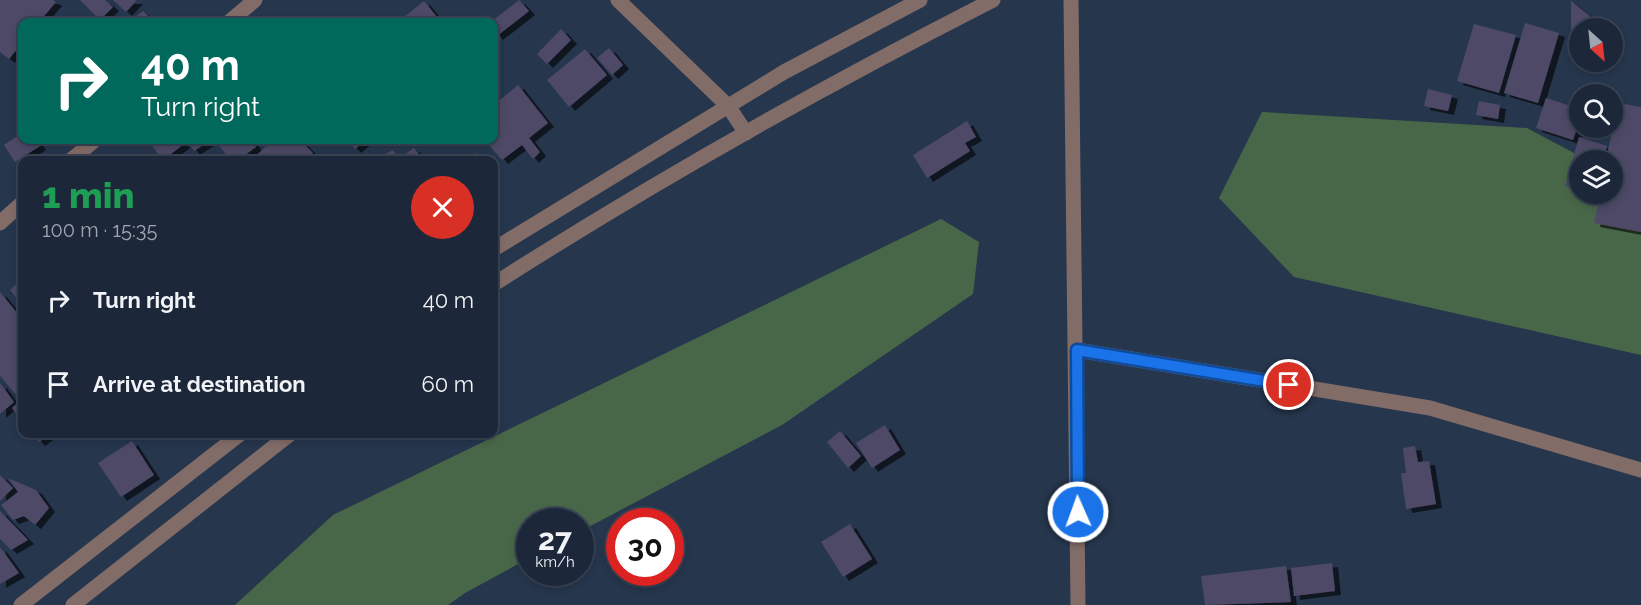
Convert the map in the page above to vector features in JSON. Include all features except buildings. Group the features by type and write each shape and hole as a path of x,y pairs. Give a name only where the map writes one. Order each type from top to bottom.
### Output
{"street":[{"path":"234,18 255,0"},
{"path":"618,0 728,106 746,134"},
{"path":"498,247 784,72 920,0"},
{"path":"498,282 746,134 891,52 993,0"},
{"path":"1071,0 1077,350 1078,605"},
{"path":"76,156 90,144"},
{"path":"0,223 18,207"},
{"path":"1077,350 1430,408 1641,470"},
{"path":"21,605 235,438"},
{"path":"73,605 285,438"}],"green space":[{"path":"1262,112 1527,128 1569,150 1569,204 1623,204 1623,192 1641,191 1641,355 1294,277 1219,198"},
{"path":"941,219 979,242 973,294 782,425 625,508 606,508 606,518 594,524 594,508 516,508 516,565 448,605 235,605 333,515 491,438 498,438 498,435"}],"route":[{"path":"1078,512 1077,350 1289,385"}]}
